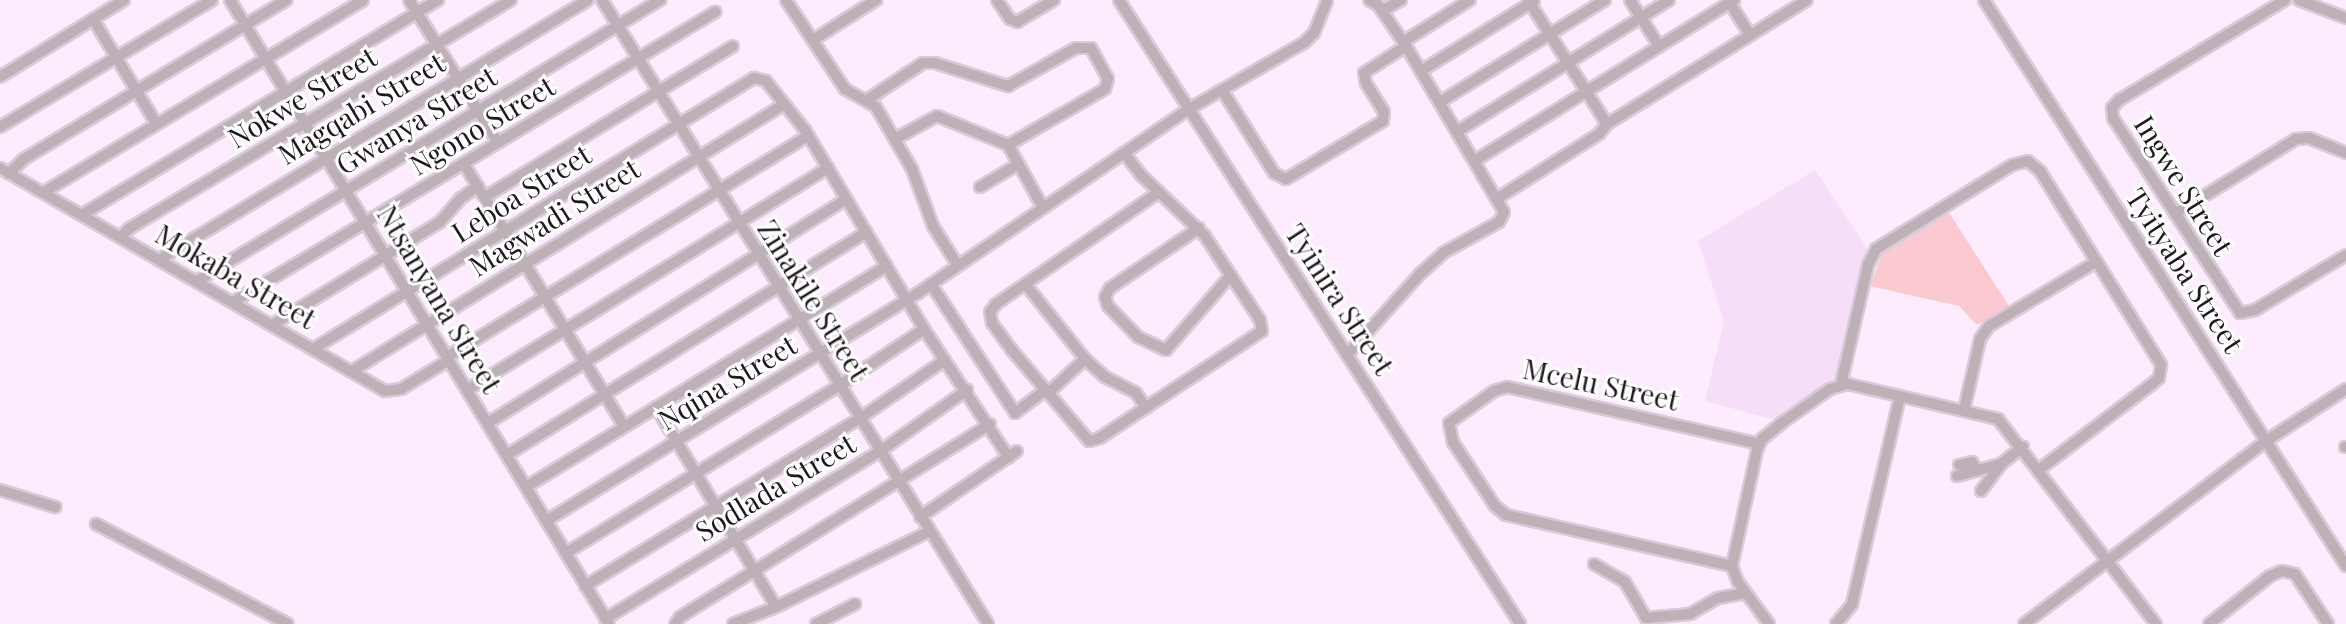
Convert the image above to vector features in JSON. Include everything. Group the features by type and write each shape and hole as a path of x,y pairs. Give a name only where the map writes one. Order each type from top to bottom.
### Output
{"street":[{"path":"0,77 124,0"},
{"path":"0,127 212,0"},
{"name":"Ntsanyana Street","path":"230,0 607,621"},
{"path":"4,170 287,0"},
{"path":"44,192 363,0"},
{"path":"409,0 498,143"},
{"path":"83,214 438,0"},
{"name":"Nokwe Street","path":"120,237 130,228 511,0"},
{"name":"Magqabi Street","path":"160,259 588,0"},
{"name":"Zinakile Street","path":"602,0 898,484 988,624"},
{"name":"Gwanya Street","path":"197,281 660,0"},
{"path":"786,0 845,89 874,104 916,176 933,226 958,266"},
{"path":"847,0 856,12"},
{"path":"813,40 876,0"},
{"path":"997,0 1010,19 1017,22 1054,0"},
{"name":"Tyinira Street","path":"1119,0 1520,624"},
{"name":"Nqina Street","path":"546,521 931,284 1189,109 1310,38 1327,0"},
{"path":"1347,355 1437,258 1502,219 1504,212 1476,160 1404,44 1382,11 1369,0"},
{"path":"1382,11 1401,0"},
{"path":"1222,90 1274,173 1280,179 1286,179 1383,121 1384,112 1366,83 1364,73 1470,0"},
{"path":"1440,102 1605,0"},
{"path":"1630,0 1659,46"},
{"path":"1458,131 1669,0"},
{"path":"1498,198 1599,134 1607,124 1807,0"},
{"name":"Tyityaba Street","path":"1984,0 2346,566"},
{"name":"Ingwe Street","path":"2285,0 2119,100 2112,108 2116,124 2240,313 2255,310 2346,255"},
{"path":"2299,0 2346,18"},
{"path":"1421,71 1531,1 1607,124"},
{"path":"1476,160 1730,1 1750,35"},
{"name":"Ngono Street","path":"233,302 715,12"},
{"path":"93,19 156,123"},
{"path":"485,197 733,46"},
{"path":"867,100 927,62 1008,86 1076,48 1091,48 1108,79 1105,89 1008,145"},
{"name":"Leboa Street","path":"313,349 754,78 766,81 783,105"},
{"path":"783,105 828,168 924,329 1013,454 920,517"},
{"name":"Magwadi Street","path":"352,371 783,105"},
{"path":"895,139 937,116 1008,145 1043,208"},
{"name":"Mokaba Street","path":"4,170 390,392 807,136"},
{"path":"2175,214 2301,138 2346,153"},
{"path":"1124,153 1159,192 1199,228 1260,320 1261,334 1100,438 1089,441 1011,349 990,317 996,304 1159,192"},
{"path":"1769,624 1746,593 1732,566 1759,444 1783,422 1841,384 1868,265 1876,249 2012,165 2028,161 2040,171 2158,357 2162,372 2152,384 2040,469"},
{"path":"464,164 624,426"},
{"path":"980,187 1017,165"},
{"path":"467,390 828,168"},
{"path":"272,325 446,218 460,199 478,186"},
{"path":"488,423 846,199"},
{"path":"1199,228 1110,288 1105,297 1108,306 1138,337 1166,350 1231,275"},
{"path":"507,455 866,232"},
{"path":"1964,410 1980,339 1989,326 2096,262"},
{"path":"526,487 887,266"},
{"path":"931,284 1015,413 1047,392 1085,359"},
{"path":"1026,285 1085,359 1105,377 1136,393 1146,408"},
{"path":"566,553 839,386 924,329"},
{"path":"585,586 859,419 945,360"},
{"path":"1841,384 1998,419 2040,469 2156,624"},
{"name":"Mcelu Street","path":"1732,566 1506,515 1495,506 1453,442 1449,423 1494,391 1507,387 1759,444"},
{"path":"2024,624 2266,441 2346,389"},
{"name":"Sodlada Street","path":"607,621 879,452 967,390"},
{"path":"1836,624 1852,604 1900,396"},
{"path":"656,407 694,475 776,607"},
{"path":"675,624 680,617 990,424"},
{"path":"1981,491 2001,464 2023,447"},
{"path":"1958,470 1972,462 1976,469 2001,464"},
{"path":"0,490 55,507"},
{"path":"96,524 288,624"},
{"path":"733,624 776,607 928,532"},
{"path":"1594,564 1625,582 1646,618 1690,614 1718,598 1746,593"},
{"path":"2209,624 2270,576 2282,571 2295,574 2328,624"},
{"path":"816,624 855,604"}],"shaded area":[{"path":"1815,170 1872,256 1841,384 1783,422 1705,401 1724,321 1698,241"},
{"path":"1948,211 2009,306 1977,325 1959,306 1870,286 1883,251"}]}
